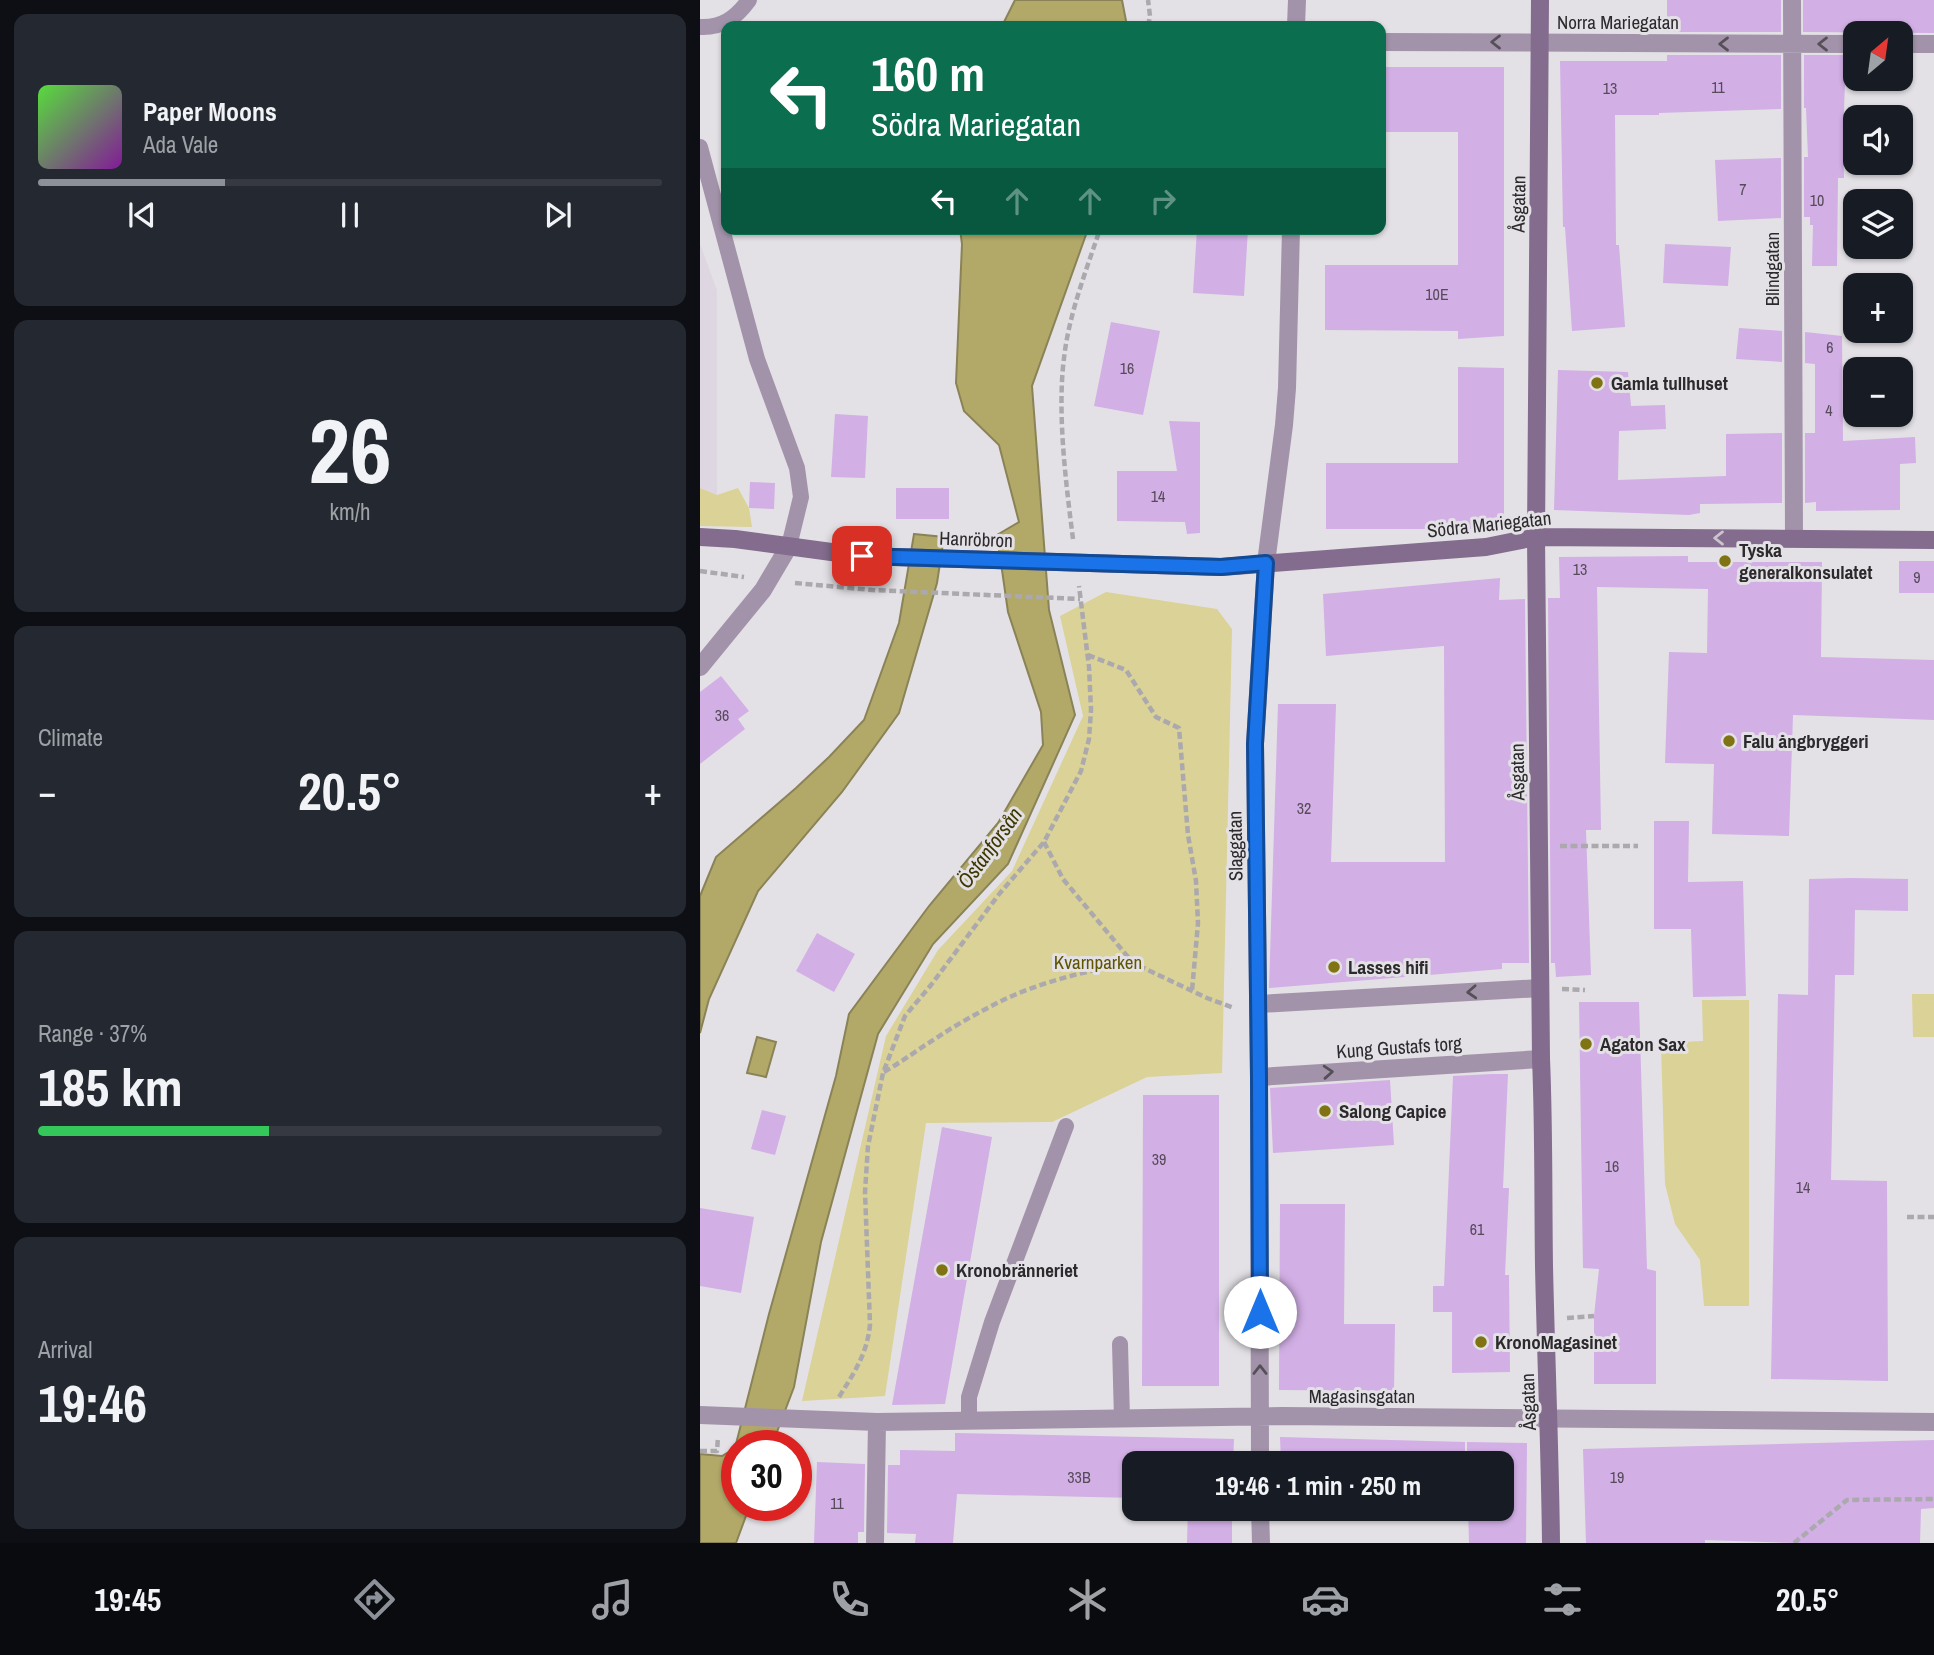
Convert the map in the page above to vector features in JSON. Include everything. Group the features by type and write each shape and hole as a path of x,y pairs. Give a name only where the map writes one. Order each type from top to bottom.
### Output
{"street":[{"path":"1296,21 1297,0"},
{"name":"Åsgatan","path":"1541,0 1536,537 1540,988 1550,1543"},
{"name":"Blindgatan","path":"1792,0 1794,538"},
{"name":"Norra Mariegatan","path":"1386,42 1843,44"},
{"path":"1913,44 1934,44"},
{"name":"Slaggatan","path":"1260,1451 1259,1011 1255,744 1266,563 1286,400 1291,235"},
{"path":"700,537 789,546 763,590 700,667"},
{"name":"Södra Mariegatan","path":"1048,562 1221,567 1497,545 1536,537 1934,540"},
{"name":"Hanröbron","path":"789,546 862,556 1048,562"},
{"path":"1259,1011 1540,988"},
{"name":"Kung Gustafs torg","path":"1259,1069 1541,1059"},
{"name":"Magasinsgatan","path":"700,1416 877,1422 1260,1416 1934,1422"},
{"path":"875,1543 877,1422"},
{"path":"1261,1521 1261,1543"}],"lane":[{"path":"728,21 749,0"},
{"path":"700,27 721,26"},
{"path":"700,147 721,225"},
{"path":"724,235 757,359 797,468 801,497 789,546"},
{"path":"969,1421 970,1397 992,1322 1066,1126"},
{"path":"1120,1344 1122,1419"}],"path":[{"path":"1149,0 1149,21"},
{"path":"826,1419 868,1344 870,1325 865,1192 868,1146 883,1073 905,1016 1000,892 1044,842 1081,771 1089,739 1091,710 1088,655 1068,500 1062,411 1064,358 1075,307 1098,235"},
{"path":"872,590 1080,600"},
{"path":"1088,655 1126,670 1156,717 1179,728 1198,913 1192,991"},
{"path":"1044,842 1063,879 1133,963 1192,991 1259,1011"},
{"path":"1539,847 1638,846"},
{"path":"883,1073 938,1037 1000,1002 1046,984 1106,967 1133,963"},
{"path":"1907,1217 1934,1217"},
{"path":"700,1451 717,1451"},
{"path":"1794,1543 1847,1500 1934,1499"}],"shaded area":[{"path":"700,244 717,290 717,495 700,488"}],"green space":[{"path":"700,488 717,495 738,488 749,508 752,527 700,526"},
{"name":"Kvarnparken","path":"1106,592 1217,609 1232,629 1222,1073 1147,1077 1052,1122 926,1123 885,1396 802,1401 886,1036 938,950 1012,871 1083,716 1060,616"},
{"path":"1912,994 1934,994 1934,1037 1913,1037"},
{"path":"1702,1000 1749,1000 1749,1306 1704,1306 1700,1260 1675,1224 1665,1184 1661,1043 1703,1041"}],"water":[{"path":"1015,0 1122,0 1126,21 1004,21"},
{"name":"Östanforsån","path":"961,235 1086,235 1032,386 1049,610 1075,715 1008,864 933,944 878,1034 821,1242 794,1387 778,1430 740,1430 836,1076 849,1014 929,906 998,823 1043,745 1041,712 1008,612 997,535 1019,522 999,445 964,411 956,383"},
{"path":"914,534 944,537 937,583 899,713 842,792 758,891 709,999 700,1033 700,896 716,857 796,788 864,720 899,623"},
{"path":"757,1037 776,1042 766,1077 747,1073"},
{"path":"700,1454 721,1456 721,1521 744,1521 736,1543 700,1543"}],"building":[{"path":"1667,0 1781,0 1781,32 1667,32"},
{"path":"1803,0 1934,0 1934,33 1913,33 1913,21 1843,21 1843,32 1803,32"},
{"path":"1667,55 1781,55 1781,109 1615,115 1616,245 1619,245 1625,327 1572,331 1563,227 1560,61 1667,61"},
{"path":"1804,55 1843,55 1844,178 1838,178 1837,266 1812,266 1813,225 1810,225 1810,217 1804,217 1804,157 1808,157"},
{"path":"1386,67 1504,67 1504,336 1458,339 1458,331 1325,330 1325,265 1458,265 1458,132 1386,132"},
{"path":"1781,158 1781,218 1718,221 1715,160"},
{"path":"1197,235 1248,235 1244,296 1193,293"},
{"path":"1665,244 1731,247 1728,286 1663,283"},
{"path":"1111,322 1160,331 1143,415 1094,406"},
{"path":"1739,328 1782,331 1782,362 1736,359"},
{"path":"1805,332 1842,336 1843,441 1915,437 1916,463 1900,464 1900,510 1816,511 1816,502 1805,503 1805,433 1815,433 1815,364 1805,363"},
{"path":"1458,367 1504,368 1504,529 1326,529 1326,463 1458,463"},
{"path":"1558,370 1628,372 1631,406 1665,405 1666,429 1619,431 1618,480 1726,476 1726,434 1782,433 1782,503 1700,504 1700,513 1689,515 1554,510"},
{"path":"835,414 868,416 865,478 831,477"},
{"path":"1169,421 1200,422 1200,533 1187,534 1185,522 1117,521 1117,471 1177,471"},
{"path":"750,482 775,483 774,509 749,508"},
{"path":"896,488 949,488 949,519 896,519"},
{"path":"1688,556 1688,562 1822,562 1821,657 1934,660 1934,720 1793,715 1789,836 1712,834 1714,764 1665,763 1669,652 1707,653 1708,589 1597,587 1601,830 1586,830 1591,975 1556,977 1555,963 1551,963 1548,598 1560,598 1559,557"},
{"path":"1899,561 1934,561 1934,593 1899,593"},
{"path":"1500,578 1499,600 1525,599 1529,963 1502,963 1502,969 1269,988 1278,704 1336,704 1331,862 1445,862 1444,646 1326,656 1323,594"},
{"path":"721,676 749,711 738,719 745,729 700,764 700,692"},
{"path":"1654,821 1689,821 1688,882 1743,881 1746,996 1693,997 1691,929 1654,929"},
{"path":"1809,879 1908,879 1908,911 1855,910 1854,975 1835,975 1831,1180 1887,1181 1888,1381 1771,1379 1778,994 1808,995"},
{"path":"817,933 855,954 834,992 796,971"},
{"path":"1579,1002 1639,1002 1647,1269 1656,1271 1656,1384 1594,1384 1594,1316 1599,1269 1583,1268"},
{"path":"1508,1074 1503,1188 1509,1188 1505,1275 1509,1275 1510,1372 1452,1373 1452,1312 1433,1312 1433,1286 1444,1286 1453,1076"},
{"path":"1390,1080 1394,1145 1273,1153 1270,1088"},
{"path":"1143,1095 1219,1095 1219,1386 1142,1386"},
{"path":"762,1110 786,1116 775,1155 751,1149"},
{"name":"Kronobränneriet","path":"942,1127 992,1137 945,1404 892,1405"},
{"path":"1280,1204 1345,1204 1344,1324 1395,1324 1394,1391 1279,1390"},
{"path":"700,1208 754,1217 741,1293 700,1286"},
{"path":"955,1433 1234,1439 1234,1451 1122,1451 1122,1498 957,1494 953,1543 915,1543 916,1534 887,1533 888,1465 900,1465 900,1450 955,1451"},
{"path":"1280,1437 1465,1442 1465,1451 1281,1451"},
{"path":"1934,1440 1934,1508 1921,1509 1920,1543 1705,1540 1705,1543 1586,1543 1583,1449"},
{"path":"1467,1442 1527,1443 1526,1543 1469,1543 1468,1521 1514,1521 1514,1451 1467,1451"},
{"path":"817,1462 865,1464 864,1532 858,1532 858,1543 814,1543"},
{"path":"1188,1521 1232,1521 1232,1543 1187,1543"}],"place":[{"name":"Gamla tullhuset","path":"1597,383"},
{"name":"Tyska generalkonsulatet","path":"1725,561"},
{"name":"Falu ångbryggeri","path":"1729,741"},
{"name":"Lasses hifi","path":"1334,967"},
{"name":"Agaton Sax","path":"1586,1044"},
{"name":"Salong Capice","path":"1325,1111"},
{"name":"Kronobränneriet","path":"942,1270"},
{"name":"KronoMagasinet","path":"1481,1342"}],"route":[{"path":"862,556 1221,567 1266,563 1255,744 1260,1312"}]}
